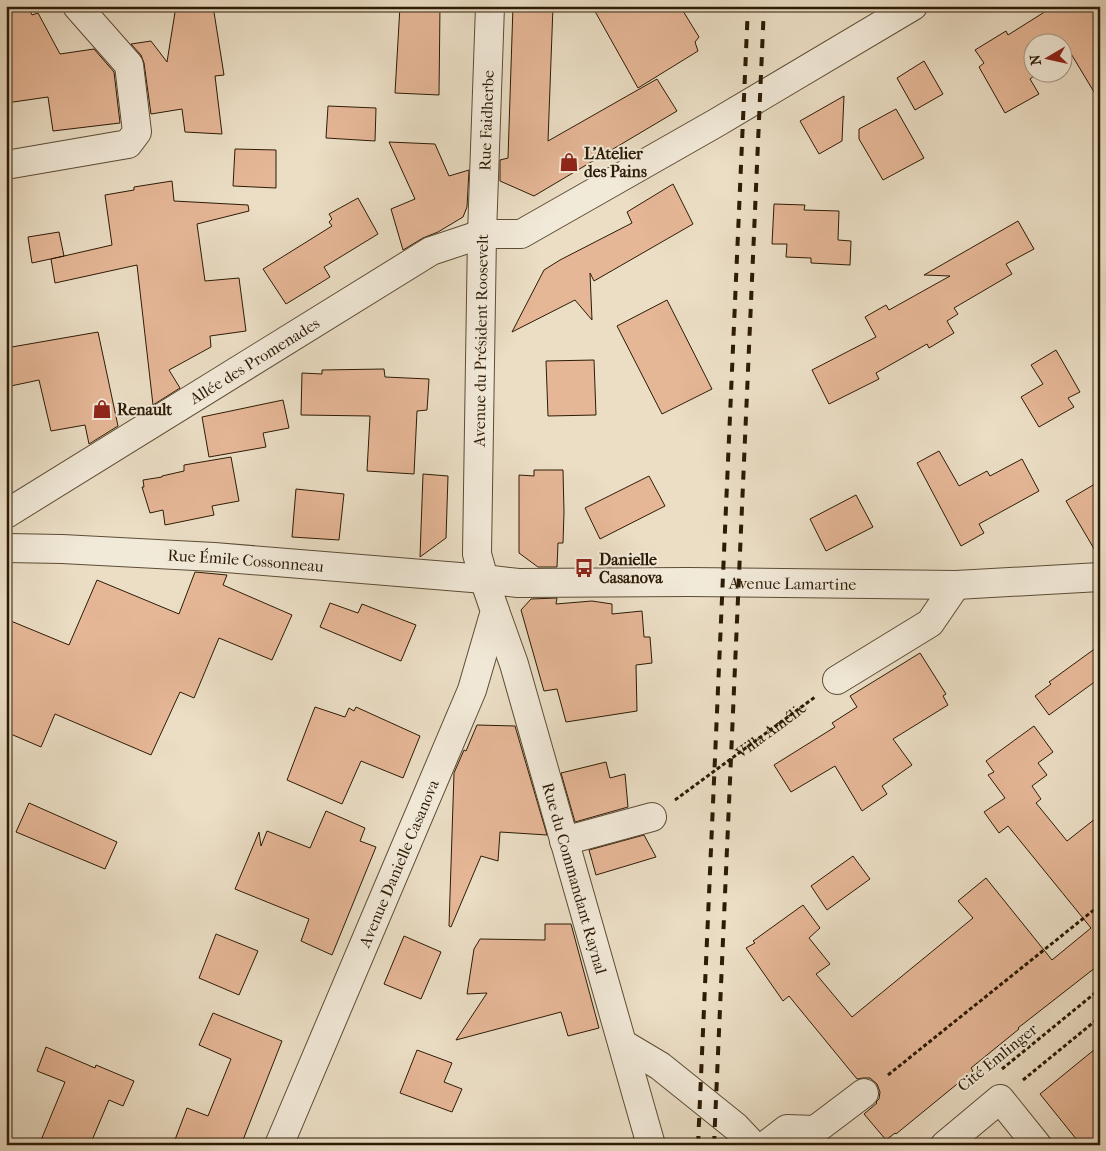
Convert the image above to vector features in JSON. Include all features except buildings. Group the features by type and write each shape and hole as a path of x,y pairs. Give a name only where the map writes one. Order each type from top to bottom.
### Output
{"street":[{"path":"6,165 128,144 137,132 129,65 77,6"},
{"name":"Rue Faidherbe","path":"482,234 490,6"},
{"name":"Avenue du Président Roosevelt","path":"484,579 477,554 482,234 521,234 716,123 913,6"},
{"name":"Allée des Promenades","path":"6,514 431,251 482,234"},
{"name":"Rue Émile Cossonneau","path":"6,548 214,557 484,579"},
{"name":"Avenue Lamartine","path":"484,579 518,583 688,582 956,585 1100,577"},
{"path":"484,579 495,612"},
{"path":"837,680 930,623 956,585"},
{"name":"Rue du Commandant Raynal","path":"495,612 514,664 651,1145"},
{"name":"Avenue Danielle Casanova","path":"279,1145 472,690 495,612"},
{"path":"564,842 652,817"},
{"path":"623,1044 660,1066 736,1128 753,1145"},
{"path":"766,1145 787,1129 815,1130 864,1093"},
{"path":"945,1145 1000,1099 1037,1145"}],"path":[{"name":"Villa Amélie","path":"652,817 837,680"},
{"path":"864,1093 1100,905"},
{"name":"Cité Emlinger","path":"1001,1070 1100,989"},
{"path":"1000,1099 1100,1017"},
{"path":"910,1145 918,1138"}],"railway":[{"path":"698,1145 748,6"},
{"path":"714,1145 764,6"}],"place":[{"name":"L'Atelier des Pains","path":"569,162"},
{"name":"Renault","path":"102,409"},
{"name":"Danielle Casanova","path":"584,568"}]}
